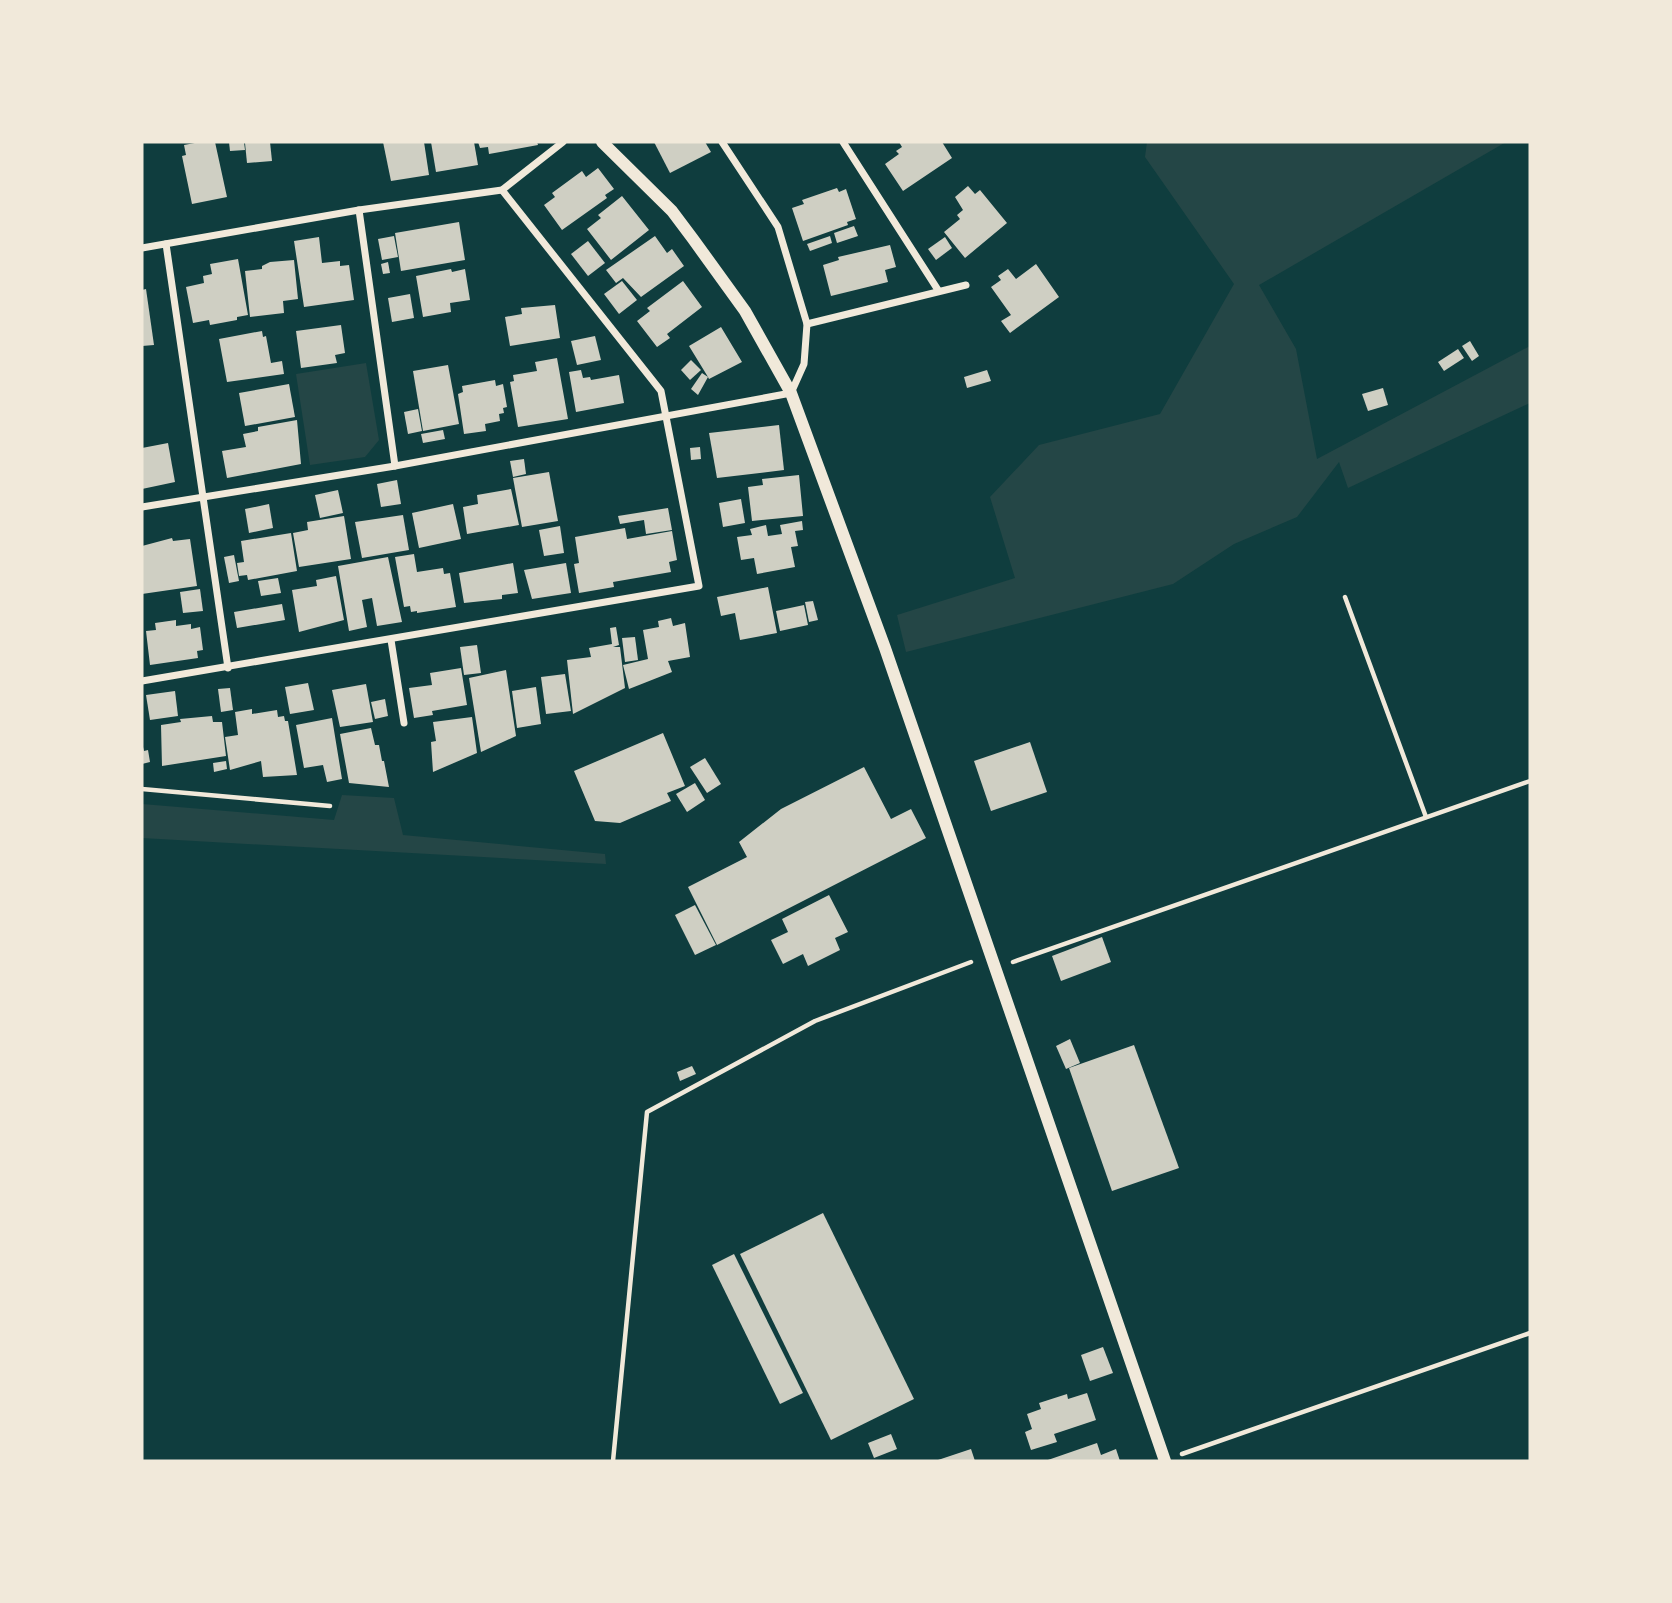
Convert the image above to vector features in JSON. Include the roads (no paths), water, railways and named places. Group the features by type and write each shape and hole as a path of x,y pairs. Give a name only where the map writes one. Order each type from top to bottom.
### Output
{"street":[{"path":"142,248 359,210 502,190 563,142"},
{"path":"602,142 672,211 693,239 745,311 790,393 881,635 1165,1461"},
{"path":"722,142 778,227 807,324 804,364 790,393"},
{"path":"844,142 938,290"},
{"path":"142,681 699,586 661,391 502,190"},
{"path":"359,210 395,466"},
{"path":"166,244 228,668"},
{"path":"807,324 966,285"},
{"path":"142,507 395,466 790,393"},
{"path":"391,640 404,723"}]}
